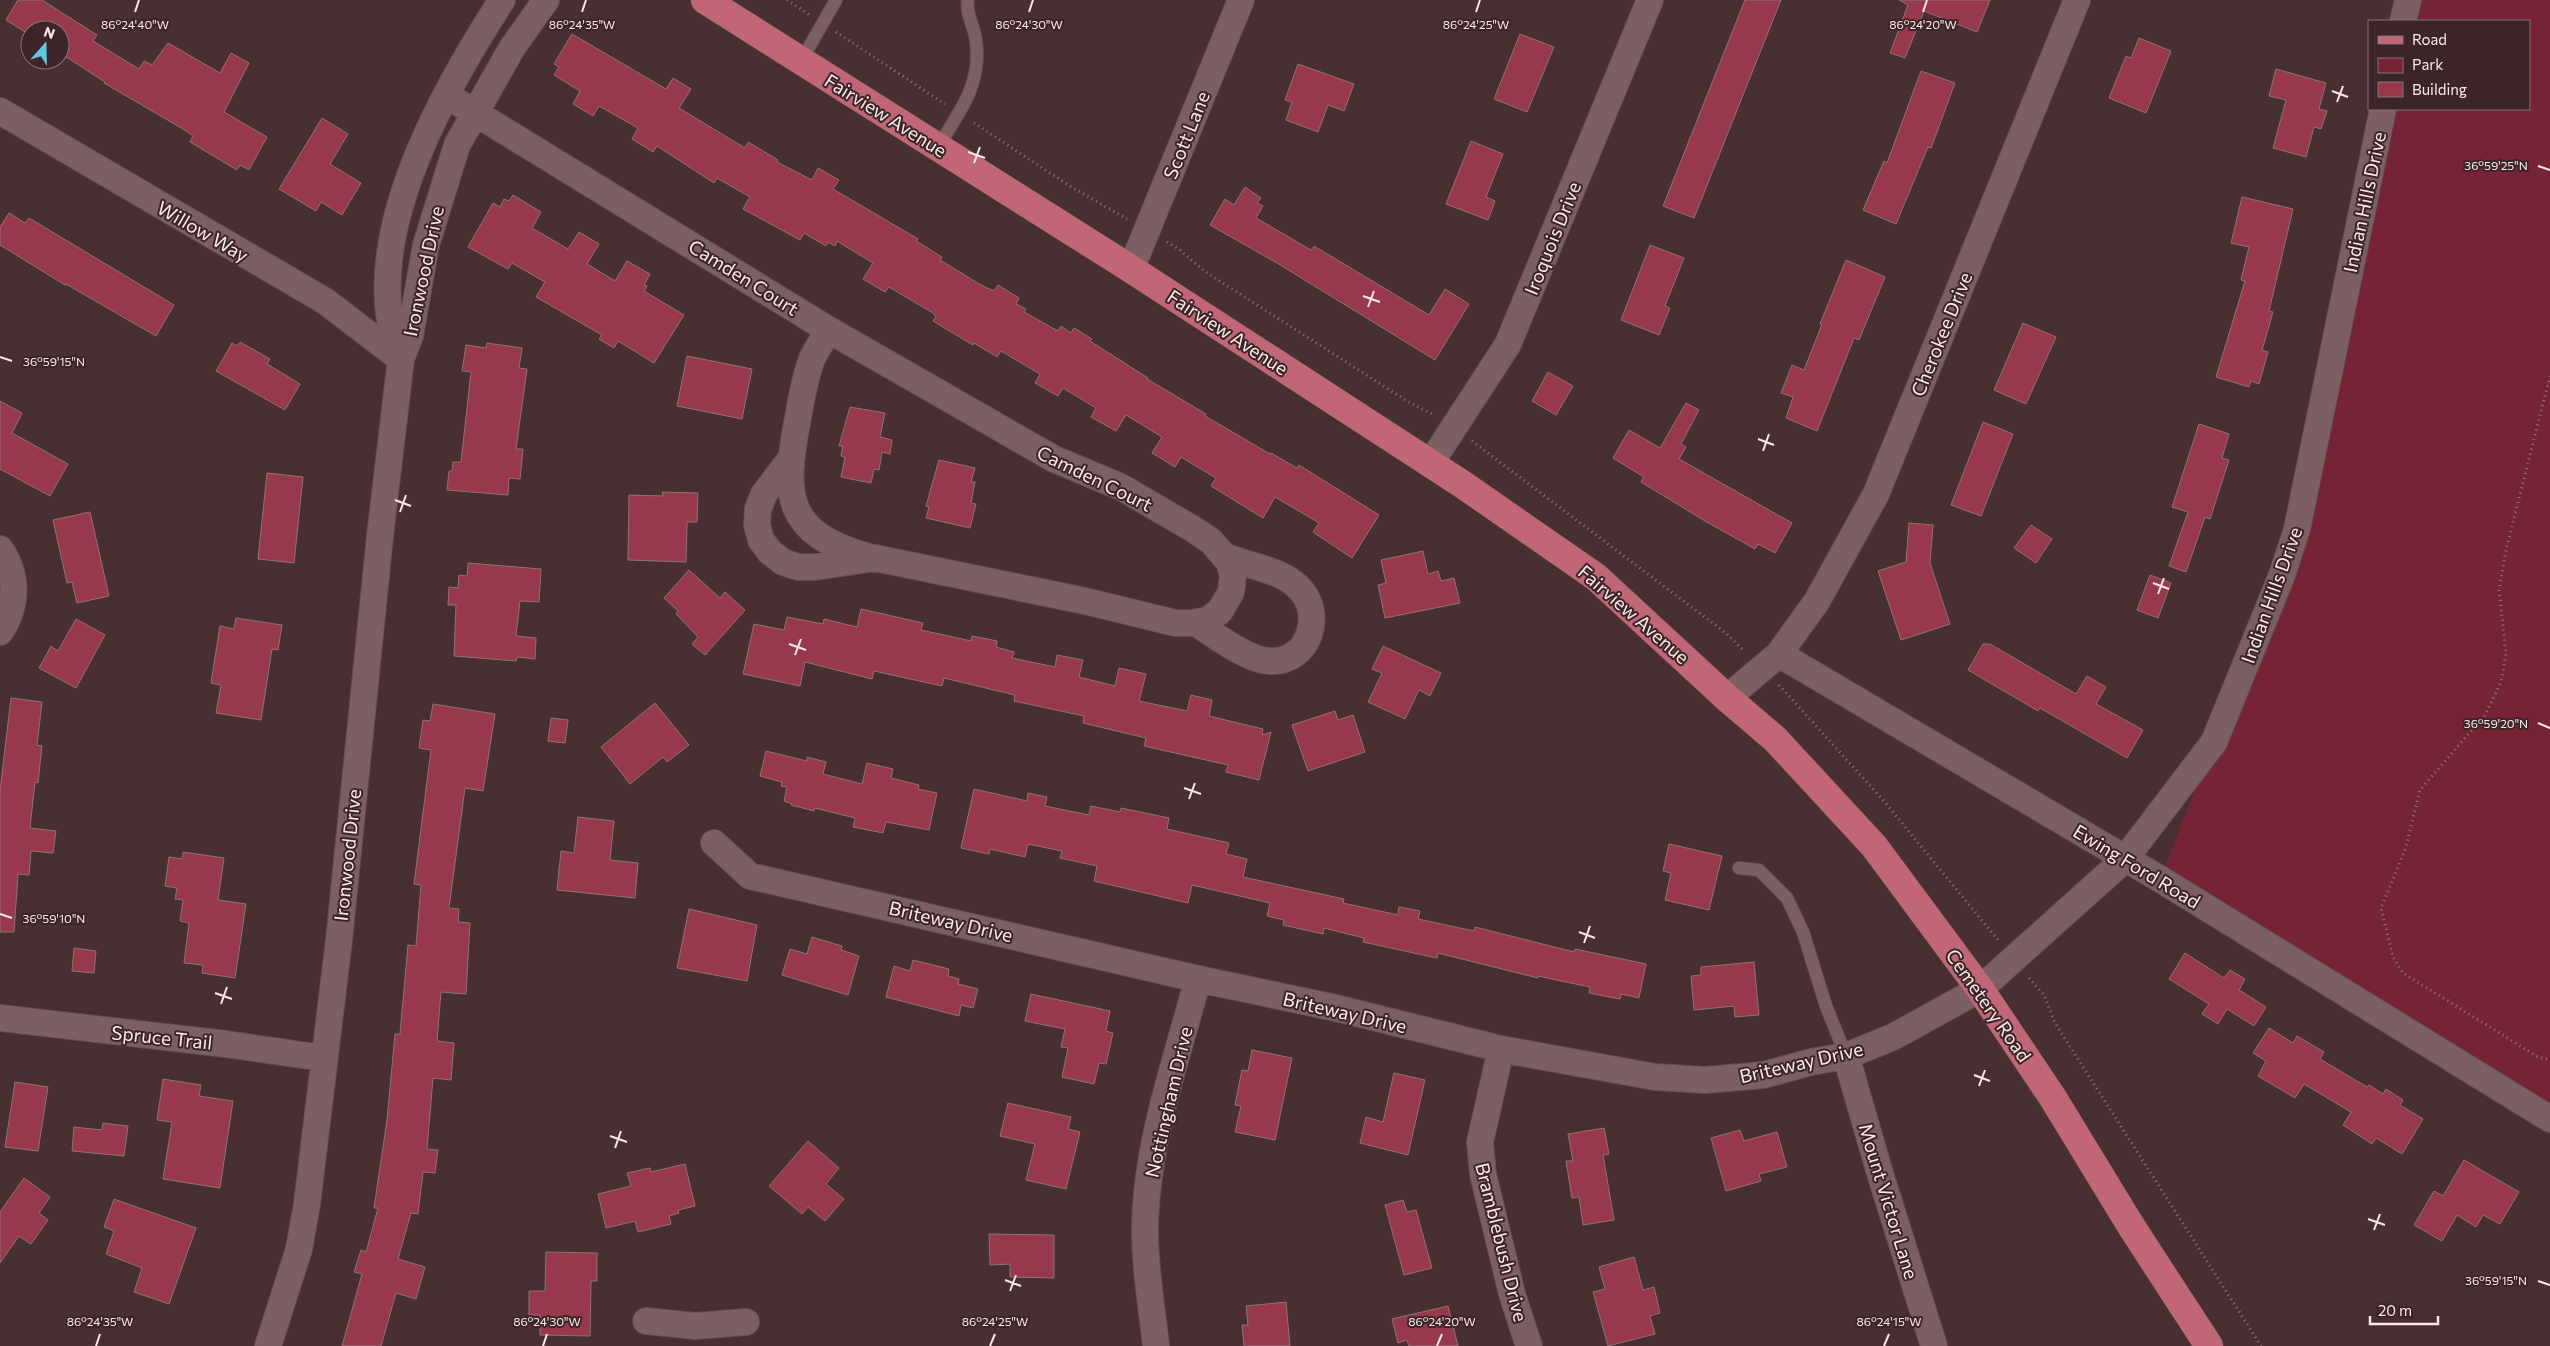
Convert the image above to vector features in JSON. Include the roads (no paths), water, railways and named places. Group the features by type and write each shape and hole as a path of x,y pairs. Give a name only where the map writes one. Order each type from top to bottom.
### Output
{"main road":[{"name":"Fairview Avenue","path":"705,0 1131,269 1430,464 1596,577 1727,698"},
{"name":"Cemetery Road","path":"1727,698 1775,738 1874,846 1980,989 2053,1098 2131,1226 2209,1346"}],"street":[{"name":"Ironwood Drive","path":"402,358 389,316 388,283 395,226 426,135 471,47 502,0"},
{"name":"Ironwood Drive","path":"268,1346 299,1249 307,1204 339,940 380,536 402,358 410,336 426,244 457,145 512,48 546,0"},
{"name":"Scott Lane","path":"1131,269 1241,0"},
{"name":"Iroquois Drive","path":"1430,464 1508,344 1650,0"},
{"name":"Cherokee Drive","path":"1779,654 1817,601 1876,494 2077,0"},
{"path":"2403,20 2408,0"},
{"name":"Camden Court","path":"446,96 829,330 1054,459 1121,487 1205,537 1225,556"},
{"name":"Indian Hills Drive","path":"1980,989 2125,859 2214,742 2282,575 2305,494 2383,110"},
{"name":"Willow Way","path":"0,111 326,301 402,358"},
{"path":"829,330 812,359 790,460 791,494 794,504 805,523 831,543 874,558 1085,601 1175,623 1196,623 1215,615 1228,599 1232,569 1225,556"},
{"path":"790,460 764,494 758,509 759,532 770,552 783,562 806,567 874,558"},
{"path":"0,548 11,571 14,597 11,611 0,632"},
{"path":"1196,623 1250,655 1272,661 1283,660 1295,654 1304,645 1310,634 1313,622 1311,609 1306,596 1298,586 1274,573 1225,556"},
{"path":"1727,698 1779,654"},
{"name":"Ewing Ford Road","path":"1779,654 2125,859 2550,1119"},
{"name":"Briteway Drive","path":"714,843 750,876 1198,979 1336,1008 1501,1049 1655,1077 1697,1080 1764,1075 1811,1062 1846,1056 1893,1037 1980,989"},
{"name":"Nottingham Drive","path":"1156,1346 1145,1232 1148,1191 1159,1128 1198,979"},
{"name":"Spruce Trail","path":"0,1018 226,1044 324,1058"},
{"name":"Bramblebush Drive","path":"1501,1049 1480,1142 1483,1174 1512,1294 1529,1346"},
{"name":"Mount Victor Lane","path":"1846,1056 1879,1170 1934,1346"},
{"path":"646,1322 696,1336 746,1322"}],"lane":[{"path":"801,61 836,0"},
{"path":"938,147 971,94 978,64 976,40 966,7 968,0"},
{"path":"1739,868 1760,870 1787,898 1804,932 1826,1006 1846,1056"}]}
